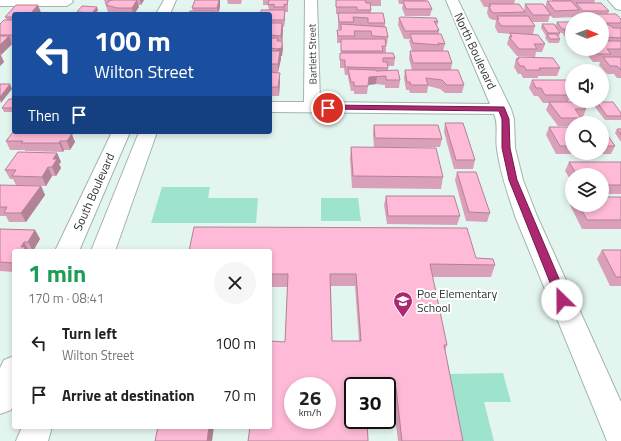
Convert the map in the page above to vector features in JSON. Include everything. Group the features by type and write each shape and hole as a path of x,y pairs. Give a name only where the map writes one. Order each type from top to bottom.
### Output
{"street":[{"path":"164,12 170,0"},
{"name":"Bartlett Street","path":"311,0 312,108"},
{"name":"North Boulevard","path":"452,0 502,109 505,119 506,148 513,180 526,216 621,437"},
{"path":"614,0 621,6"},
{"path":"0,2 66,2"},
{"path":"272,107 502,109"},
{"name":"South Boulevard","path":"68,249 120,134"},
{"path":"105,249 147,134"},
{"path":"0,400 12,373"},
{"path":"32,441 36,429"}],"green space":[{"path":"162,187 210,187 208,198 258,198 256,223 151,223"},
{"path":"321,198 358,198 361,221 321,221"},
{"path":"503,373 511,402 484,402 494,441 462,441 448,374"}],"building":[{"path":"112,0 137,0 132,8 117,8 106,5"},
{"path":"195,0 219,0 217,8 192,8"},
{"path":"269,0 288,0 287,5 284,4 284,7 274,7 274,4 268,5"},
{"path":"336,0 365,0 366,3 370,3 371,10 357,10 357,7 336,7"},
{"path":"403,1 428,1 432,9 406,9"},
{"path":"547,1 571,1 579,10 555,11"},
{"path":"576,3 601,3 609,11 583,11"},
{"path":"489,4 519,4 525,12 494,13 491,11 489,6 491,6"},
{"path":"525,4 543,4 551,15 533,15"},
{"path":"16,5 38,5 32,12 12,12 12,17 5,17"},
{"path":"82,6 97,7 93,12 77,12"},
{"path":"261,10 285,10 284,20 272,20 272,12 261,12"},
{"path":"190,11 214,11 214,12"},
{"path":"338,13 383,13 385,23 368,23 368,18 353,17 354,22 339,22"},
{"path":"609,14 616,14 621,19 621,23 609,23"},
{"path":"497,16 528,16 535,26 503,26 500,25"},
{"path":"399,18 436,18 438,22 434,21 439,30 405,31"},
{"path":"4,20 12,20 12,35 0,35 0,24"},
{"path":"557,22 565,22 565,29 562,29"},
{"path":"272,23 282,23 281,36 272,35"},
{"path":"341,24 386,27 388,37 372,36 371,31 354,31 355,36 338,36 337,30 341,30"},
{"path":"542,24 554,24 560,33 548,33"},
{"path":"609,25 613,28 621,28 621,38 609,37"},
{"path":"510,33 538,35 545,44 534,44 537,49 519,49 509,37 512,37"},
{"path":"410,34 441,34 445,44 413,43"},
{"path":"547,34 556,34 560,39 550,39"},
{"path":"0,36 9,36 0,45"},
{"path":"272,38 278,38 277,41 282,41 282,48 272,48"},
{"path":"341,39 385,39 386,46 382,46 383,51 341,51"},
{"path":"609,41 621,41 621,49 609,49"},
{"path":"272,51 280,51 278,64 272,64"},
{"path":"410,51 448,51 452,63 413,63"},
{"path":"340,53 393,53 395,58 383,58 383,62 387,62 388,68 345,67 345,60 340,60"},
{"path":"518,57 553,58 560,68 539,68 540,70 526,70 524,66 520,66 516,59 519,59"},
{"path":"603,57 621,57 621,70 617,66 610,66"},
{"path":"348,69 376,71 398,70 400,80 386,80 386,76 369,77 368,86 354,86 354,82 351,82"},
{"path":"405,70 458,70 464,85 447,85 442,80 426,78 428,85 411,85 410,82 407,82"},
{"path":"272,72 280,73 278,87 272,87"},
{"path":"532,80 565,80 565,95 545,95 541,88 536,88"},
{"path":"0,84 10,84 0,97"},
{"path":"9,99 12,99 12,108 2,108"},
{"path":"549,102 565,102 565,108 586,109 575,109 580,116 565,116 565,118 561,118"},
{"path":"609,102 613,102 621,113 621,116 607,116 601,108 609,108"},
{"path":"445,123 463,123 475,160 456,160"},
{"path":"374,125 438,125 442,139 375,138"},
{"path":"549,127 565,127 565,146 560,146"},
{"path":"617,129 621,129 621,135"},
{"path":"12,133 72,134 67,141 60,141 59,143 21,143 23,141 6,141"},
{"path":"609,137 615,146 609,146"},
{"path":"351,147 436,148 443,177 353,176"},
{"path":"18,152 57,153 53,159 57,159 52,167 48,167 42,177 12,176 16,170 5,170"},
{"path":"569,162 621,162 621,185 609,185 609,168 573,168"},
{"path":"457,172 476,172 490,213 469,212"},
{"path":"0,185 41,186 21,213 4,213 7,207 0,207"},
{"path":"386,196 454,196 460,216 388,216"},
{"path":"609,197 621,197 621,220 587,220 583,212 609,212"},
{"path":"194,227 467,228 476,258 493,259 495,265 430,264 447,345 444,345 463,441 402,441 396,377 344,377 344,429 367,429 368,441 248,441 250,429 272,429 272,341 285,342 288,274 272,274 272,249 189,249","holes":["330,274 356,274 361,341 332,341"]},
{"path":"0,229 35,230 28,242 24,242 21,247 25,247 24,249 12,249 12,263 0,262"},
{"path":"602,250 621,250 621,277 616,277"},
{"path":"158,429 209,429 207,441 155,441"}],"place":[{"name":"Poe Elementary School","path":"403,318"}],"route":[{"path":"328,108 502,109 505,119 506,148 513,180 526,216 562,300"}]}
